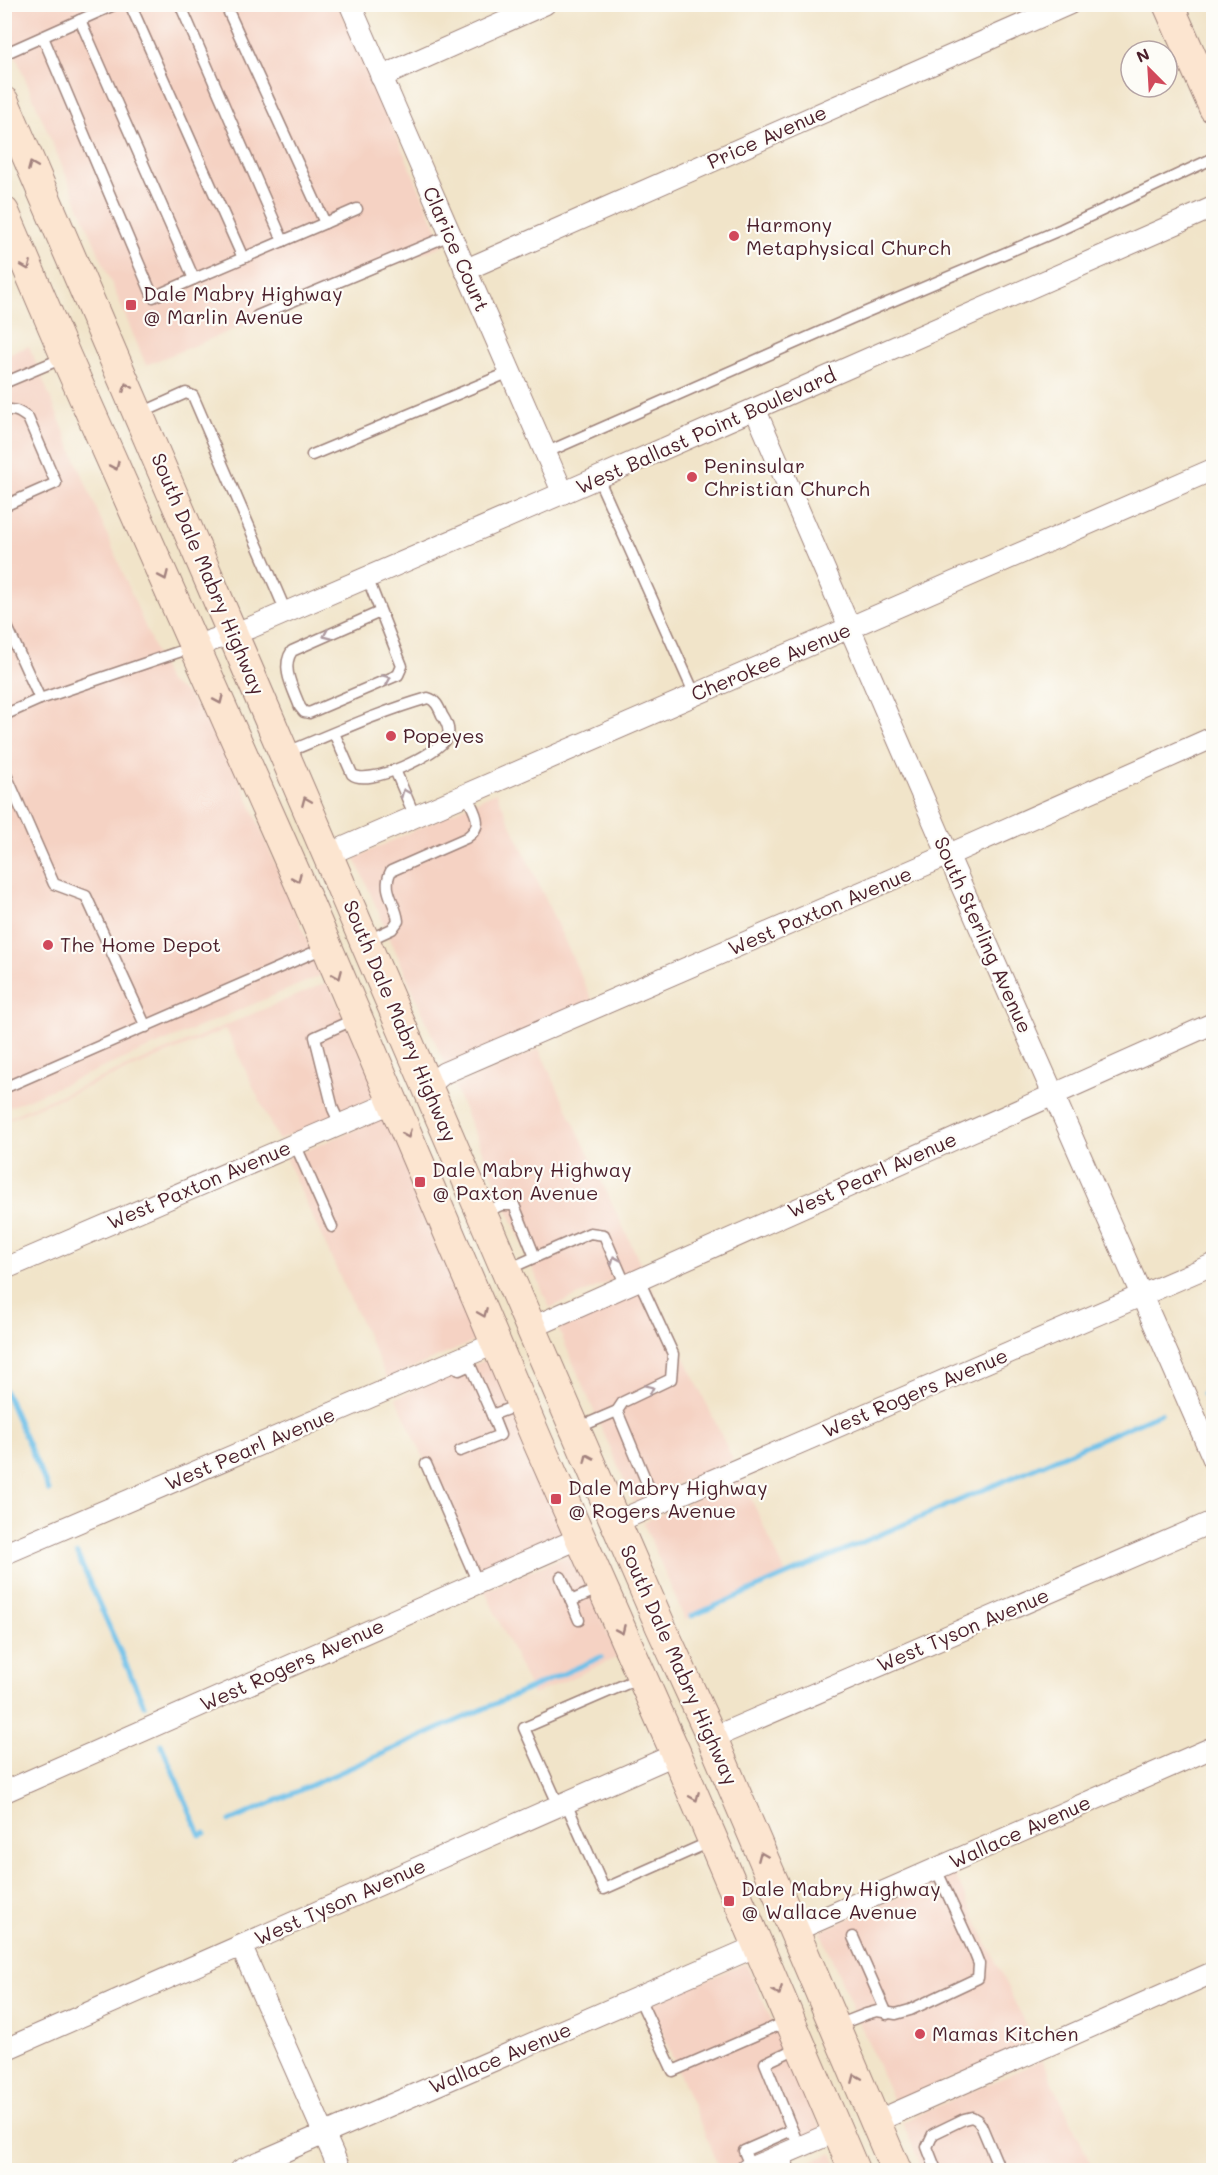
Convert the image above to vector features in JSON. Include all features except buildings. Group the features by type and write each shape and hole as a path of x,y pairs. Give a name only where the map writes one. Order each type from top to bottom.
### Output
{"main road":[{"path":"1168,4 1214,108"},
{"name":"South Dale Mabry Highway","path":"4,102 531,1328 661,1627 712,1738 896,2170"},
{"name":"South Dale Mabry Highway","path":"4,212 354,1011 538,1442 759,1945 854,2170"},
{"path":"66,357 107,339"},
{"path":"354,1011 399,1069 413,1082 428,1086"},
{"path":"393,1102 408,1100 423,1112 470,1185"},
{"path":"538,1442 587,1512 598,1519 616,1522"},
{"path":"580,1538 596,1538 610,1549 661,1627"},
{"path":"713,1840 764,1915 779,1927 794,1931"},
{"path":"759,1945 776,1947 790,1962 834,2026"}],"street":[{"name":"Clarice Court","path":"350,4 562,493"},
{"path":"381,77 545,4"},
{"name":"Price Avenue","path":"465,270 1069,4"},
{"name":"West Ballast Point Boulevard","path":"195,646 233,633 367,578 1214,207"},
{"name":"South Sterling Avenue","path":"755,409 1052,1094 1214,1460"},
{"name":"Cherokee Avenue","path":"329,854 1214,469"},
{"name":"West Paxton Avenue","path":"428,1086 444,1073 1214,737"},
{"name":"West Pearl Avenue","path":"531,1328 1214,1023"},
{"name":"West Paxton Avenue","path":"4,1269 393,1102"},
{"name":"West Rogers Avenue","path":"616,1522 1214,1264"},
{"name":"West Pearl Avenue","path":"4,1554 496,1343"},
{"name":"West Tyson Avenue","path":"712,1738 1214,1521"},
{"name":"West Rogers Avenue","path":"4,1792 580,1538"},
{"name":"Wallace Avenue","path":"794,1931 1214,1746"},
{"name":"West Tyson Avenue","path":"4,2050 676,1754"},
{"name":"Wallace Avenue","path":"241,2170 759,1945"},
{"path":"241,1946 340,2170"},
{"path":"875,2122 1214,1972"},
{"path":"748,2169 837,2131"}],"lane":[{"path":"4,54 116,4"},
{"path":"130,4 243,258"},
{"path":"180,4 283,241"},
{"path":"225,4 325,223"},
{"path":"80,20 194,279"},
{"path":"43,37 153,297 357,209"},
{"path":"545,453 810,336 1062,229 1214,158"},
{"path":"257,316 450,235"},
{"path":"4,383 66,357"},
{"path":"312,455 510,372"},
{"path":"139,414 186,393 193,396 286,612"},
{"path":"4,411 10,409 20,411 27,418 56,483 4,506"},
{"path":"598,478 695,695"},
{"path":"367,578 402,666 398,675 309,713 304,712 300,707 286,666 292,651 380,612"},
{"path":"4,620 40,699"},
{"path":"4,715 40,699 195,646"},
{"path":"285,753 405,704 428,698 432,698 449,733 446,740 432,750 395,770 375,776 356,777 352,774 334,733"},
{"path":"4,770 54,884 86,897 146,1027"},
{"path":"395,770 414,817"},
{"path":"366,941 392,929 398,921 397,912 387,888 387,880 391,871 475,832 478,825 477,818 466,794"},
{"path":"4,1089 326,947"},
{"path":"340,1124 333,1108 315,1037 354,1011"},
{"path":"295,1144 332,1227"},
{"path":"482,1214 501,1205 514,1205 535,1257"},
{"path":"506,1270 590,1233 604,1235 673,1354 671,1379 623,1402 617,1411 575,1429"},
{"path":"404,1383 407,1392 470,1365 500,1435 460,1451"},
{"path":"492,1415 522,1403"},
{"path":"617,1411 656,1505"},
{"path":"426,1464 478,1583"},
{"path":"561,1577 579,1620"},
{"path":"571,1601 602,1587"},
{"path":"642,1677 524,1728 604,1889 713,1840"},
{"path":"834,2026 866,2014 877,2012 896,2014 910,2010 978,1978 979,1964 936,1869"},
{"path":"853,1937 887,2014"},
{"path":"639,1998 673,2071 795,2033"},
{"path":"791,2151 765,2063 795,2033"},
{"path":"936,2170 927,2147 933,2134 972,2117 981,2125 1000,2170"}],"shaded area":[{"path":"4,5 339,5 444,245 146,365 5,31"},
{"path":"29,346 168,682 188,695 227,748 322,975 5,1109 4,356"},
{"path":"496,792 593,1002 446,1067 355,858"},
{"path":"328,982 381,1096 278,1140 226,1029 5,1121 18,1113"},
{"path":"539,1049 642,1267 550,1308 454,1086"},
{"path":"389,1115 483,1338 387,1379 286,1159"},
{"path":"651,1286 733,1460 634,1503 558,1328"},
{"path":"492,1357 566,1533 476,1572 396,1398"},
{"path":"742,1479 786,1574 685,1620 643,1522"},
{"path":"574,1552 618,1657 533,1695 485,1591"},
{"path":"954,1873 1033,2041 894,2103 820,1931"},
{"path":"746,1963 823,2134 736,2170 720,2170 650,2004"},
{"path":"1042,2060 1094,2170 923,2170 902,2122"},
{"path":"832,2153 839,2170 790,2170"}],"waterway":[{"path":"4,1389 49,1491"},
{"path":"1203,1394 1214,1390"},
{"path":"692,1616 1161,1413"},
{"path":"77,1554 144,1705"},
{"path":"230,1821 601,1657"},
{"path":"161,1744 200,1835 205,1833"}],"place":[{"name":"Harmony Metaphysical Church","path":"734,236"},
{"name":"Dale Mabry Highway @ Marlin Avenue","path":"131,305"},
{"name":"Peninsular Christian Church","path":"692,477"},
{"name":"Popeyes","path":"391,736"},
{"name":"The Home Depot","path":"48,945"},
{"name":"Dale Mabry Highway @ Paxton Avenue","path":"420,1182"},
{"name":"Dale Mabry Highway @ Rogers Avenue","path":"556,1499"},
{"name":"Dale Mabry Highway @ Wallace Avenue","path":"729,1901"},
{"name":"Mamas Kitchen","path":"920,2034"}]}
